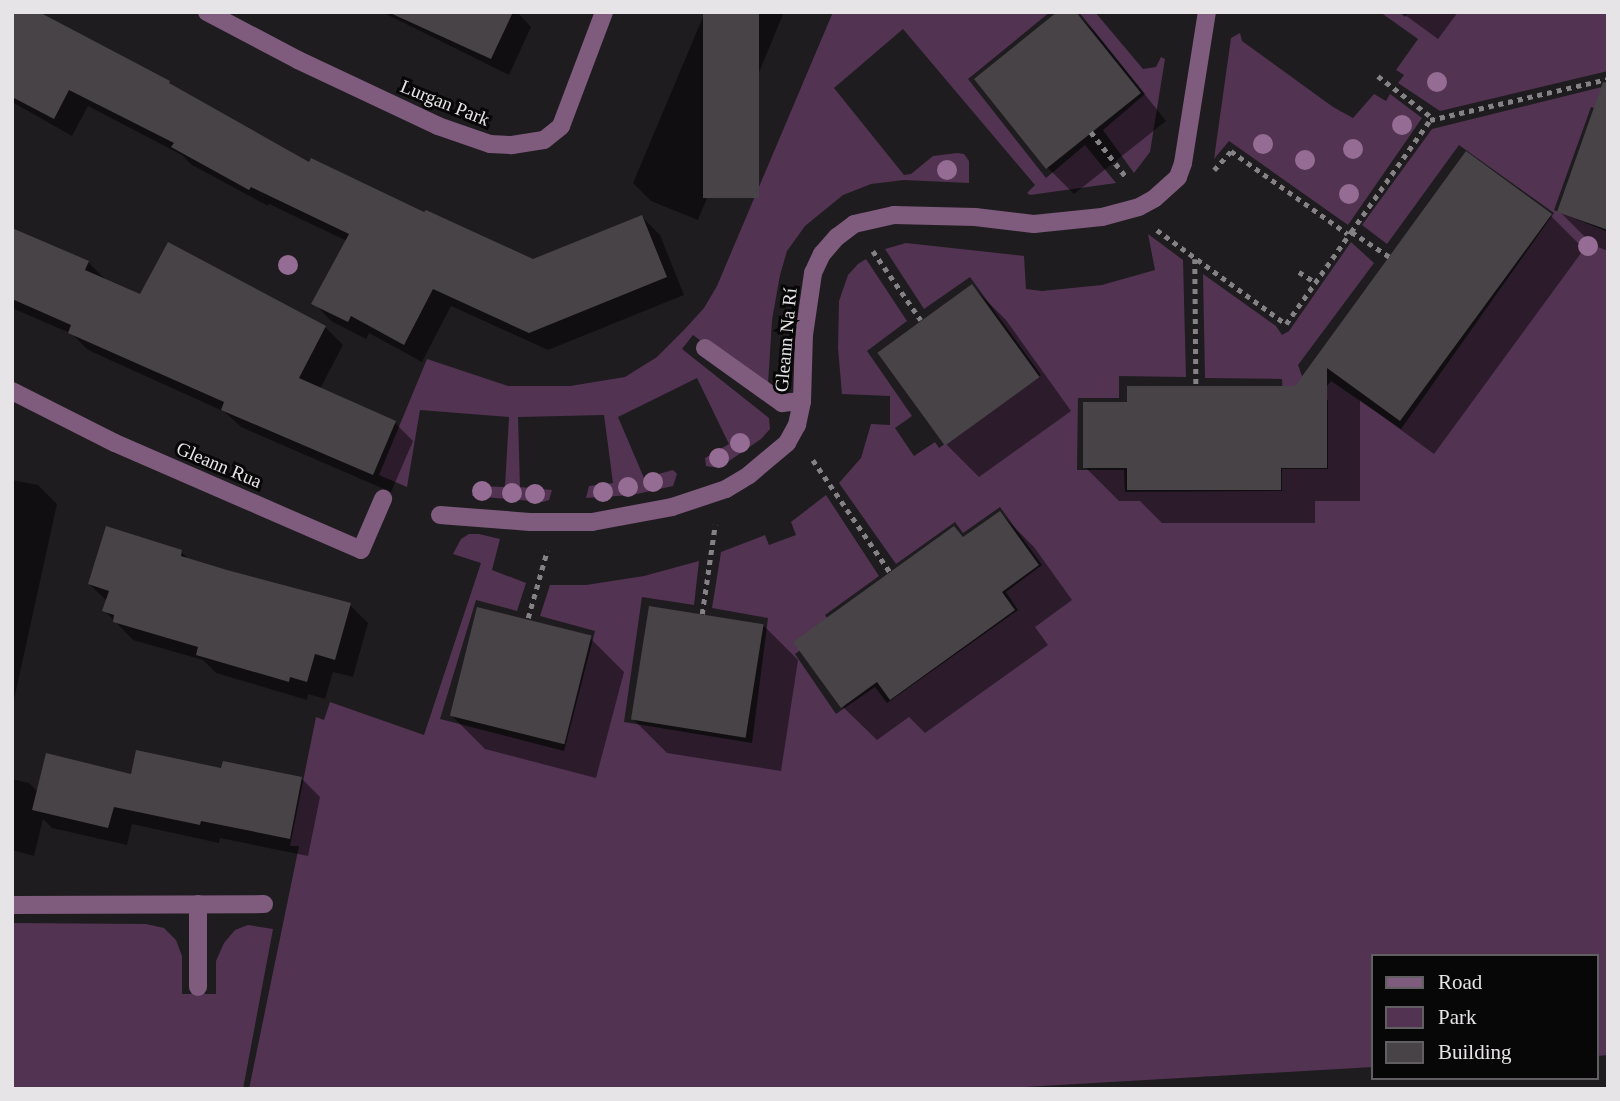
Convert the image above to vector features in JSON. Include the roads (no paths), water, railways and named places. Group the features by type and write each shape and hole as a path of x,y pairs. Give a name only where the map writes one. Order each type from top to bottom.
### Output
{"street":[{"name":"Lurgan Park","path":"207,12 298,60 438,126 490,144 512,145 544,140 561,126 604,12"},
{"name":"Gleann Na Rí","path":"440,515 555,522 629,516 672,507 721,491 771,458 787,443 793,432 802,401 804,335 813,273 822,254 854,224 872,217 920,214 1034,224 1102,217 1141,206 1178,177 1184,163 1207,12"},
{"path":"705,348 782,403 802,401"},
{"name":"Gleann Rua","path":"12,391 116,443 361,550 383,499"},
{"path":"198,904 198,987"},
{"path":"12,905 264,904"}]}
